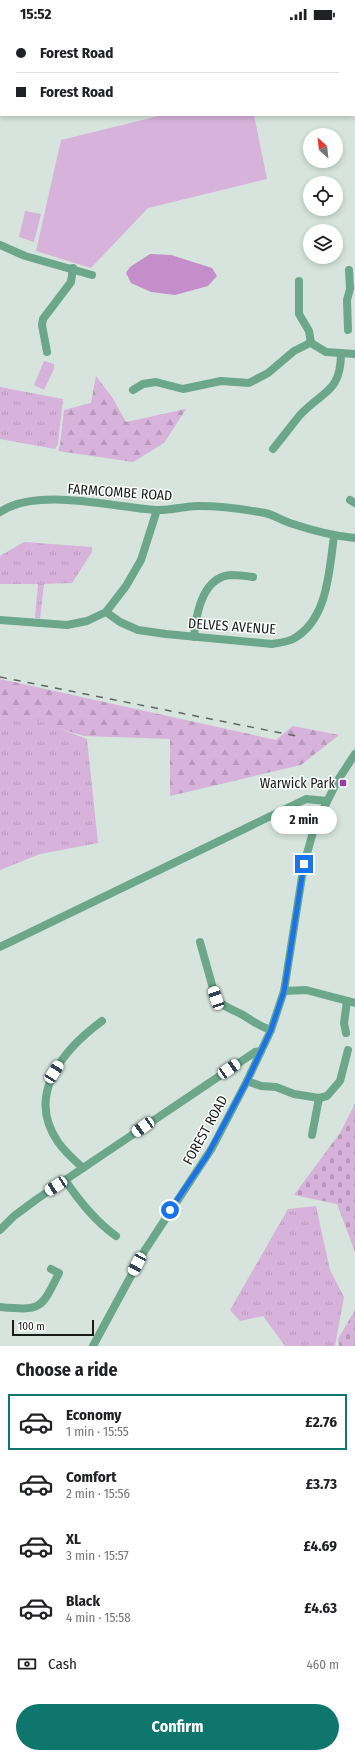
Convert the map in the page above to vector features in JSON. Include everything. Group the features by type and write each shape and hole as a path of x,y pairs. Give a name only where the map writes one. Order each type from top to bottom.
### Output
{"street":[{"path":"0,245 25,256 73,268 92,275"},
{"path":"47,352 42,325 43,319 57,302 69,293 73,268"},
{"path":"348,330 351,305 349,270"},
{"path":"302,286 299,314 309,331 311,344"},
{"path":"136,385 156,382 183,389 220,381 249,383 268,373 301,347 311,344 326,352 355,354"},
{"path":"273,449 301,414 331,389 338,374 341,353"},
{"name":"FARMCOMBE ROAD","path":"0,512 19,503 36,500 61,500 157,510 197,506 236,508 267,513 292,523 334,536 355,538"},
{"path":"0,620 67,625 88,621 106,612 126,586 141,560 157,510"},
{"name":"DELVES AVENUE","path":"106,612 120,622 138,630 272,644 293,638 306,630 313,621 322,604 334,536"},
{"path":"194,637 196,618 206,590 215,580 230,575 253,577"},
{"name":"FOREST ROAD","path":"92,1346 144,1250 202,1164 247,1081 271,1030 284,991 304,864 315,825 327,801 355,754"},
{"path":"0,947 306,798 327,801"},
{"path":"200,942 216,998 219,1003 244,1016 260,1027 271,1030"},
{"path":"284,991 306,990 351,1002 344,1022 346,1033"},
{"path":"83,1168 57,1141 46,1115 45,1099 50,1079 59,1064 80,1038 102,1021"},
{"path":"247,1081 261,1086 276,1087 294,1094 319,1098 327,1096 340,1081 348,1050"},
{"path":"0,1230 14,1216 65,1180 255,1052 261,1051"},
{"path":"312,1135 319,1098"},
{"path":"65,1180 84,1206 102,1226 116,1236"},
{"path":"0,1307 22,1309 39,1306 46,1298 59,1272 52,1269"}],"green space":[{"path":"159,116 254,116 267,179 148,208 91,268 36,251 61,140"},
{"path":"25,211 41,214 34,242 19,237"},
{"path":"44,361 54,364 54,369 44,390 34,385"},
{"path":"96,376 112,397 126,422 186,409 164,443 133,462 58,451 64,410 91,403"},
{"path":"0,387 63,399 58,444 55,449 0,439"},
{"path":"24,542 92,547 92,552 72,583 44,584 40,619 35,618 38,584 0,584 0,556"},
{"path":"0,679 276,740 293,726 339,735 301,765 170,796 170,739 84,736 29,720 0,720"},
{"path":"0,716 28,717 87,739 98,843 40,854 0,870"},
{"path":"355,1104 355,1252 337,1204 294,1195 340,1133"},
{"path":"316,1206 330,1270 344,1297 335,1346 285,1346 263,1316 240,1321 230,1310 288,1209"},
{"path":"355,1310 355,1346 339,1346 338,1339"}],"shaded area":[{"path":"150,254 171,255 212,268 217,276 208,286 175,295 151,292 131,283 126,273 130,267"}],"railway":[{"path":"0,677 296,736"}],"place":[{"name":"Warwick Park","path":"343,783"}],"route":[{"path":"170,1210 212,1148 247,1081 280,1007 286,982 289,952 304,864"}]}
